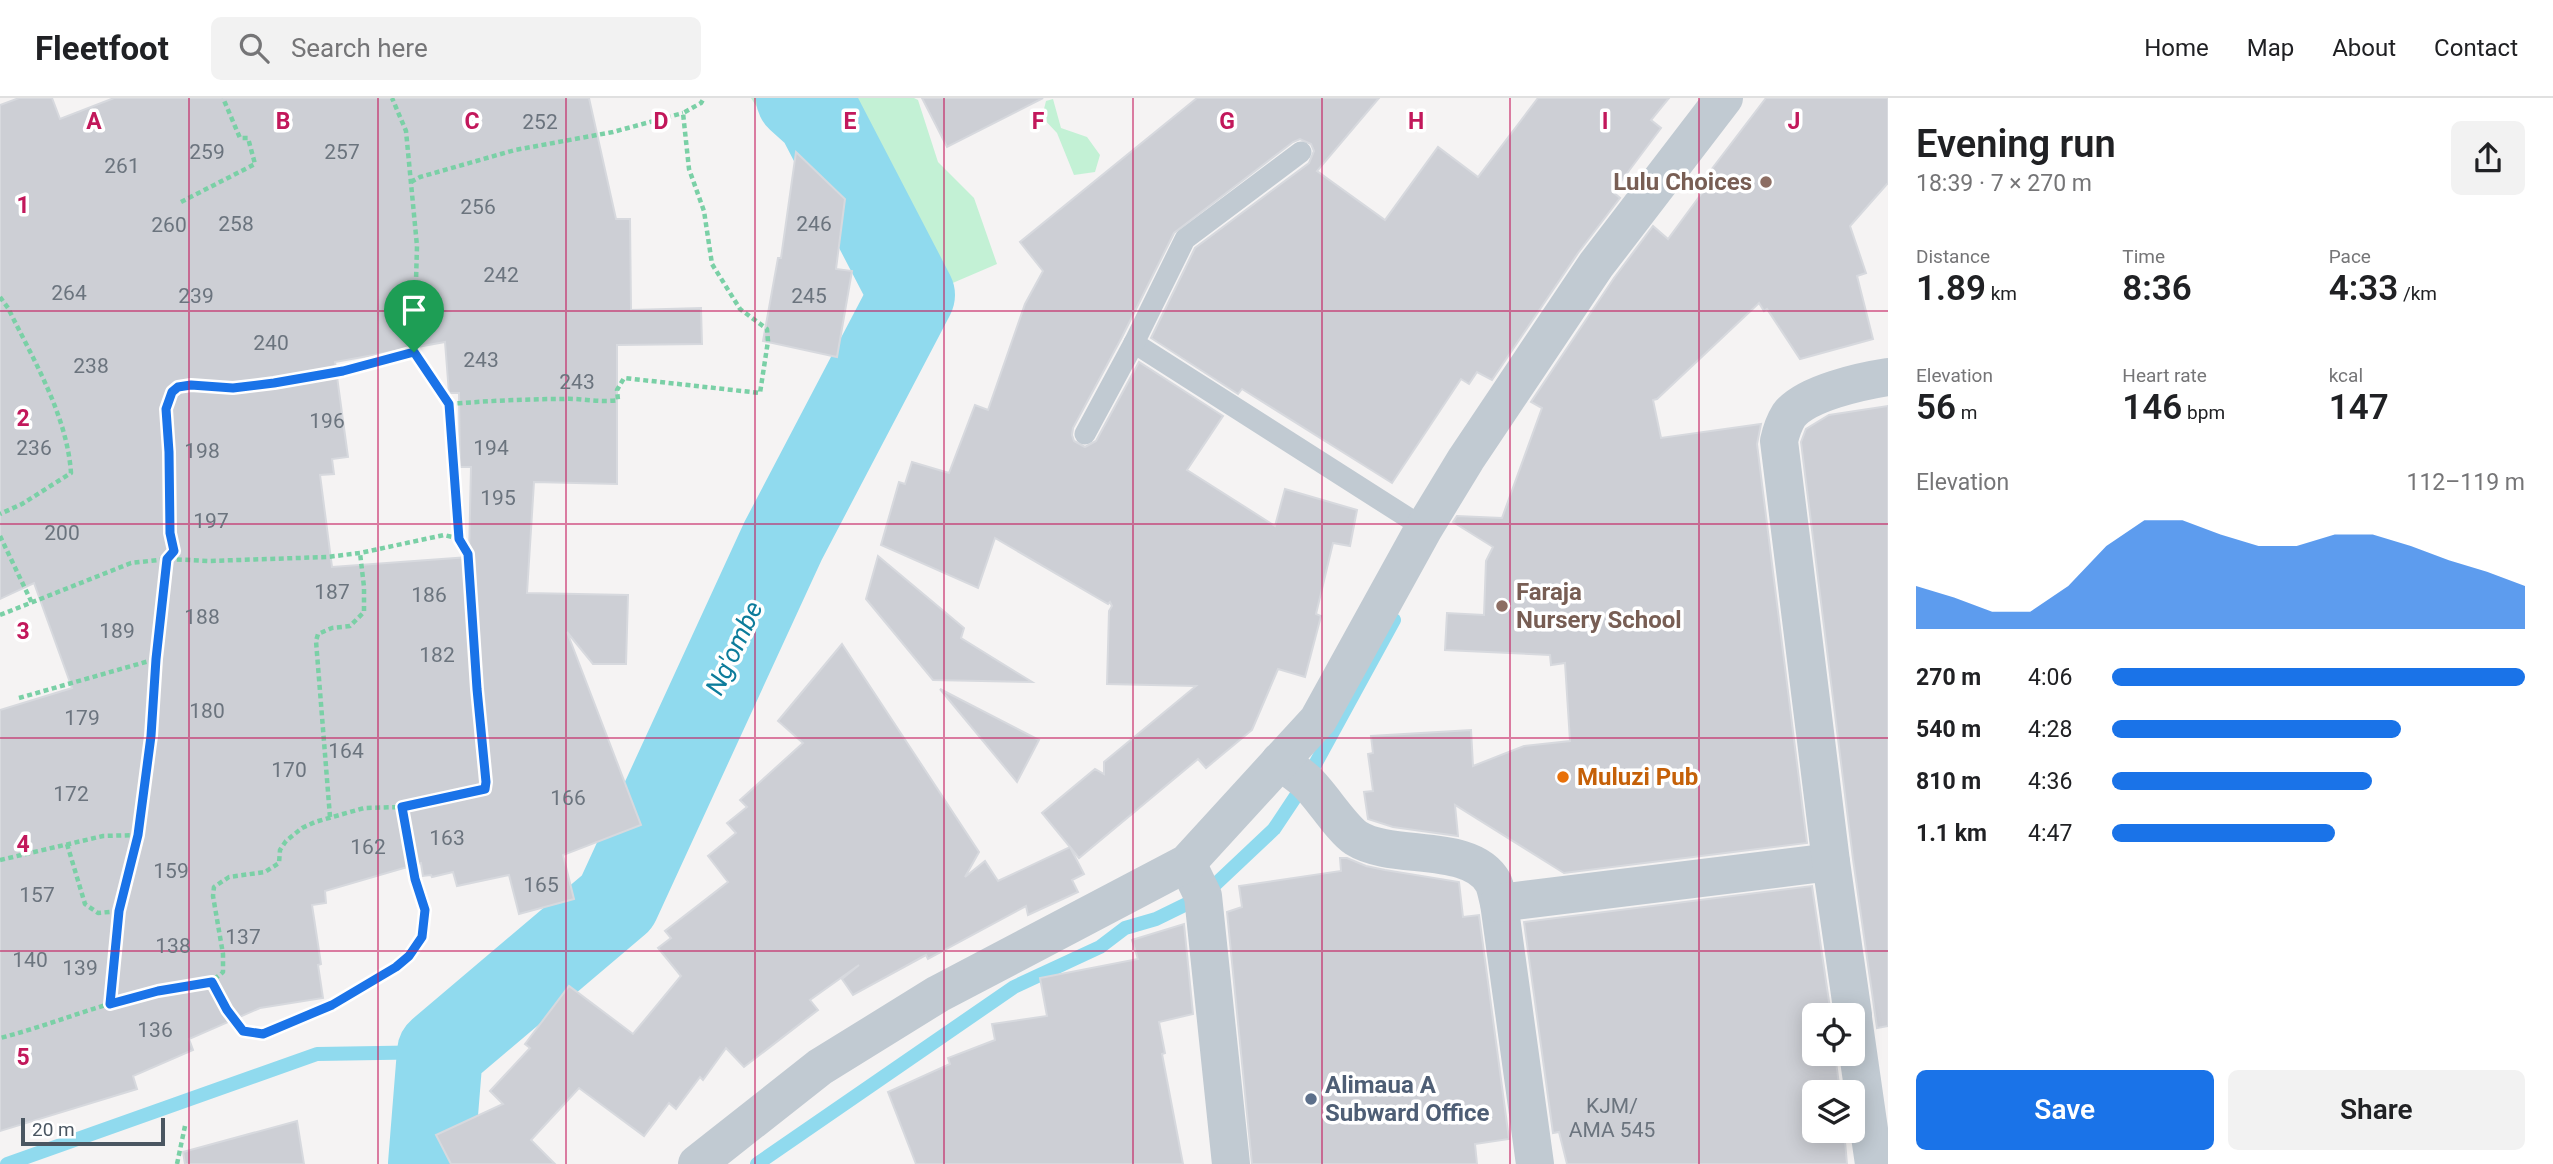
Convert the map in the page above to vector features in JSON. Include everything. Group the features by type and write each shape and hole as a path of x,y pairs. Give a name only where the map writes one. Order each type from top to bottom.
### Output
{"street":[{"path":"697,1164 820,1067 938,994 1187,863 1318,720 1423,528 1474,448 1596,265 1724,98"},
{"path":"1851,1003 1779,441 1790,414 1802,404 1865,380 1888,377"},
{"path":"1280,761 1306,781 1356,838 1386,850 1435,854 1463,861 1479,868 1492,881 1499,903 1535,1164"},
{"path":"1499,903 1831,862"},
{"path":"1187,863 1203,896 1231,1164"},
{"path":"1860,1066 1874,1164"}],"lane":[{"path":"1085,434 1185,239 1301,152"},
{"path":"1134,343 1423,528"}],"path":[{"path":"181,202 255,164 248,138 240,138 223,98"},
{"path":"0,1038 158,991 212,982 223,972 214,887 229,877 265,872 279,863 280,850 286,841 302,828 364,808 402,807 485,789 468,554 459,539 449,404 414,352 417,246 406,131 392,98"},
{"path":"411,182 420,177 516,150 613,132 683,113 701,103 704,98"},
{"path":"449,404 520,399 610,402 618,400 617,390 624,379 760,393 768,341 767,329 740,309 712,264 704,211 689,169 683,113"},
{"path":"0,298 8,308 48,393 61,429 71,473 22,504 0,514"},
{"path":"110,1004 119,911 138,835 151,736 167,559 174,551 170,533 170,464 166,409 172,392 178,387 191,385 233,388 274,383 343,371 414,352"},
{"path":"0,615 131,563 167,559 208,561 327,557 360,553 444,535 459,539"},
{"path":"0,536 32,603"},
{"path":"330,817 316,641 318,634 331,628 351,626 364,612 360,553"},
{"path":"19,698 156,659"},
{"path":"212,982 227,1010 243,1031 263,1034 332,1005 396,967 409,956 422,937 425,910 415,879 402,807"},
{"path":"0,860 103,836 138,835"},
{"path":"67,844 85,904 98,913 119,911"},
{"path":"177,1164 185,1126"}],"green space":[{"path":"751,98 918,100 938,162 974,198 997,264 899,306 879,241 839,184 767,123"},
{"path":"1053,99 1061,128 1087,137 1100,155 1095,172 1074,175 1057,133 1042,117 1046,101"}],"building":[{"path":"19,98 52,98 60,119 114,98 589,98 616,219 630,219 631,310 701,308 702,344 617,345 617,484 534,482 527,593 628,595 626,664 593,664 567,632 641,825 563,855 574,899 519,914 509,875 457,886 453,872 432,877 423,876 421,863 325,891 326,903 312,905 323,998 260,1008 189,1039 193,1050 133,1076 137,1089 0,1131 0,710 72,688 34,583 0,599 0,105","holes":["445,342 449,393 459,393 460,467 471,467 469,557 332,567 320,475 334,474 332,459 348,457 335,362"]},
{"path":"922,98 1043,98 947,147"},
{"path":"1197,98 1379,98 1317,171 1385,220 1438,147 1478,177 1538,98 1669,98 1651,120 1661,128 1613,192 1620,198 1578,253 1492,380 1477,372 1469,384 1461,379 1392,483 1242,389 1238,394 1151,338 1195,248 1309,163 1314,151 1311,144 1300,139 1293,142 1174,233 1073,428 1074,441 1085,447 1096,441 1139,362 1223,416 1187,470 1275,526 1285,489 1357,510 1350,546 1333,543 1316,614 1321,616 1305,677 1278,669 1252,730 1206,768 1198,759 1079,858 1042,813 1095,769 1104,774 1104,762 1196,686 1107,684 1109,611 1112,606 1110,602 1108,604 995,538 978,588 881,545 899,482 905,484 912,462 949,473 975,405 988,410 1025,304 1043,271 1020,242"},
{"path":"1766,98 1888,98 1888,183 1850,226 1866,273 1857,276 1873,339 1800,359 1767,309 1764,311 1759,303 1653,400 1661,438 1761,424 1757,444 1807,843 1564,873 1455,805 1458,836 1393,827 1368,819 1364,792 1373,791 1368,754 1373,753 1371,736 1471,730 1473,766 1524,746 1570,741 1565,663 1551,665 1550,655 1445,650 1447,613 1484,615 1486,561 1493,547 1453,522 1457,516 1502,518 1542,408 1531,402 1614,278 1653,226 1668,239 1713,178 1708,174"},
{"path":"796,152 845,199 836,269 852,271 837,357 763,341 778,258 781,258"},
{"path":"1888,406 1888,1026 1877,1028 1801,442 1806,429 1829,415"},
{"path":"878,556 964,628 961,638 1032,682 933,680 866,599"},
{"path":"842,644 979,852 965,877 985,861 998,881 1070,847 1084,874 1072,880 1078,892 1028,915 1026,906 928,959 926,955 853,995 842,979 859,965 810,1000 818,1010 744,1067 726,1048 703,1080 700,1077 676,1109 669,1103 644,1136 579,1088 531,1140 555,1164 451,1164 436,1135 503,1104 490,1091 530,1048 525,1044 569,986 633,1034 681,976 658,948 671,938 665,931 728,882 708,856 736,833 727,823 747,807 740,800 803,743 778,721"},
{"path":"940,689 1039,740 1017,782"},
{"path":"1340,858 1385,870 1459,882 1463,917 1479,915 1509,1139 1475,1144 1477,1164 1252,1164 1227,912 1242,907 1239,886 1341,871"},
{"path":"1812,886 1829,1003 1802,1003 1802,1066 1837,1066 1838,1080 1802,1080 1802,1143 1845,1143 1847,1164 1567,1164 1559,1132 1553,1133 1524,922"},
{"path":"1184,924 1193,1014 1159,1022 1165,1053 1162,1054 1183,1164 916,1164 888,1092 950,1064 948,1058 995,1040 992,1024 1047,1016 1040,978 1138,959 1132,940"},
{"path":"297,1121 304,1164 185,1164 183,1152"}],"waterway":[{"name":"Ng'ombe","path":"431,1164 440,1052 617,902 783,541 912,295 819,116 799,98"},
{"path":"757,1164 1014,987 1100,947 1125,928 1156,919 1203,896 1274,829 1306,781 1394,620"},
{"path":"7,1164 317,1054 440,1052"}],"place":[{"name":"Lulu Choices","path":"1766,182"},
{"name":"Faraja Nursery School","path":"1502,606"},
{"name":"Muluzi Pub","path":"1563,777"},
{"name":"Alimaua A Subward Office","path":"1311,1099"}],"route":[{"path":"414,352 449,404 459,539 468,554 486,782 485,789 402,807 415,879 425,910 422,937 409,956 396,967 332,1005 263,1034 243,1031 227,1010 212,982 158,991 110,1004 119,911 138,835 151,736 167,559 174,551 170,533 169,452 166,436 166,409 172,392 178,387 191,385 233,388 274,383 343,371 414,352"}]}
